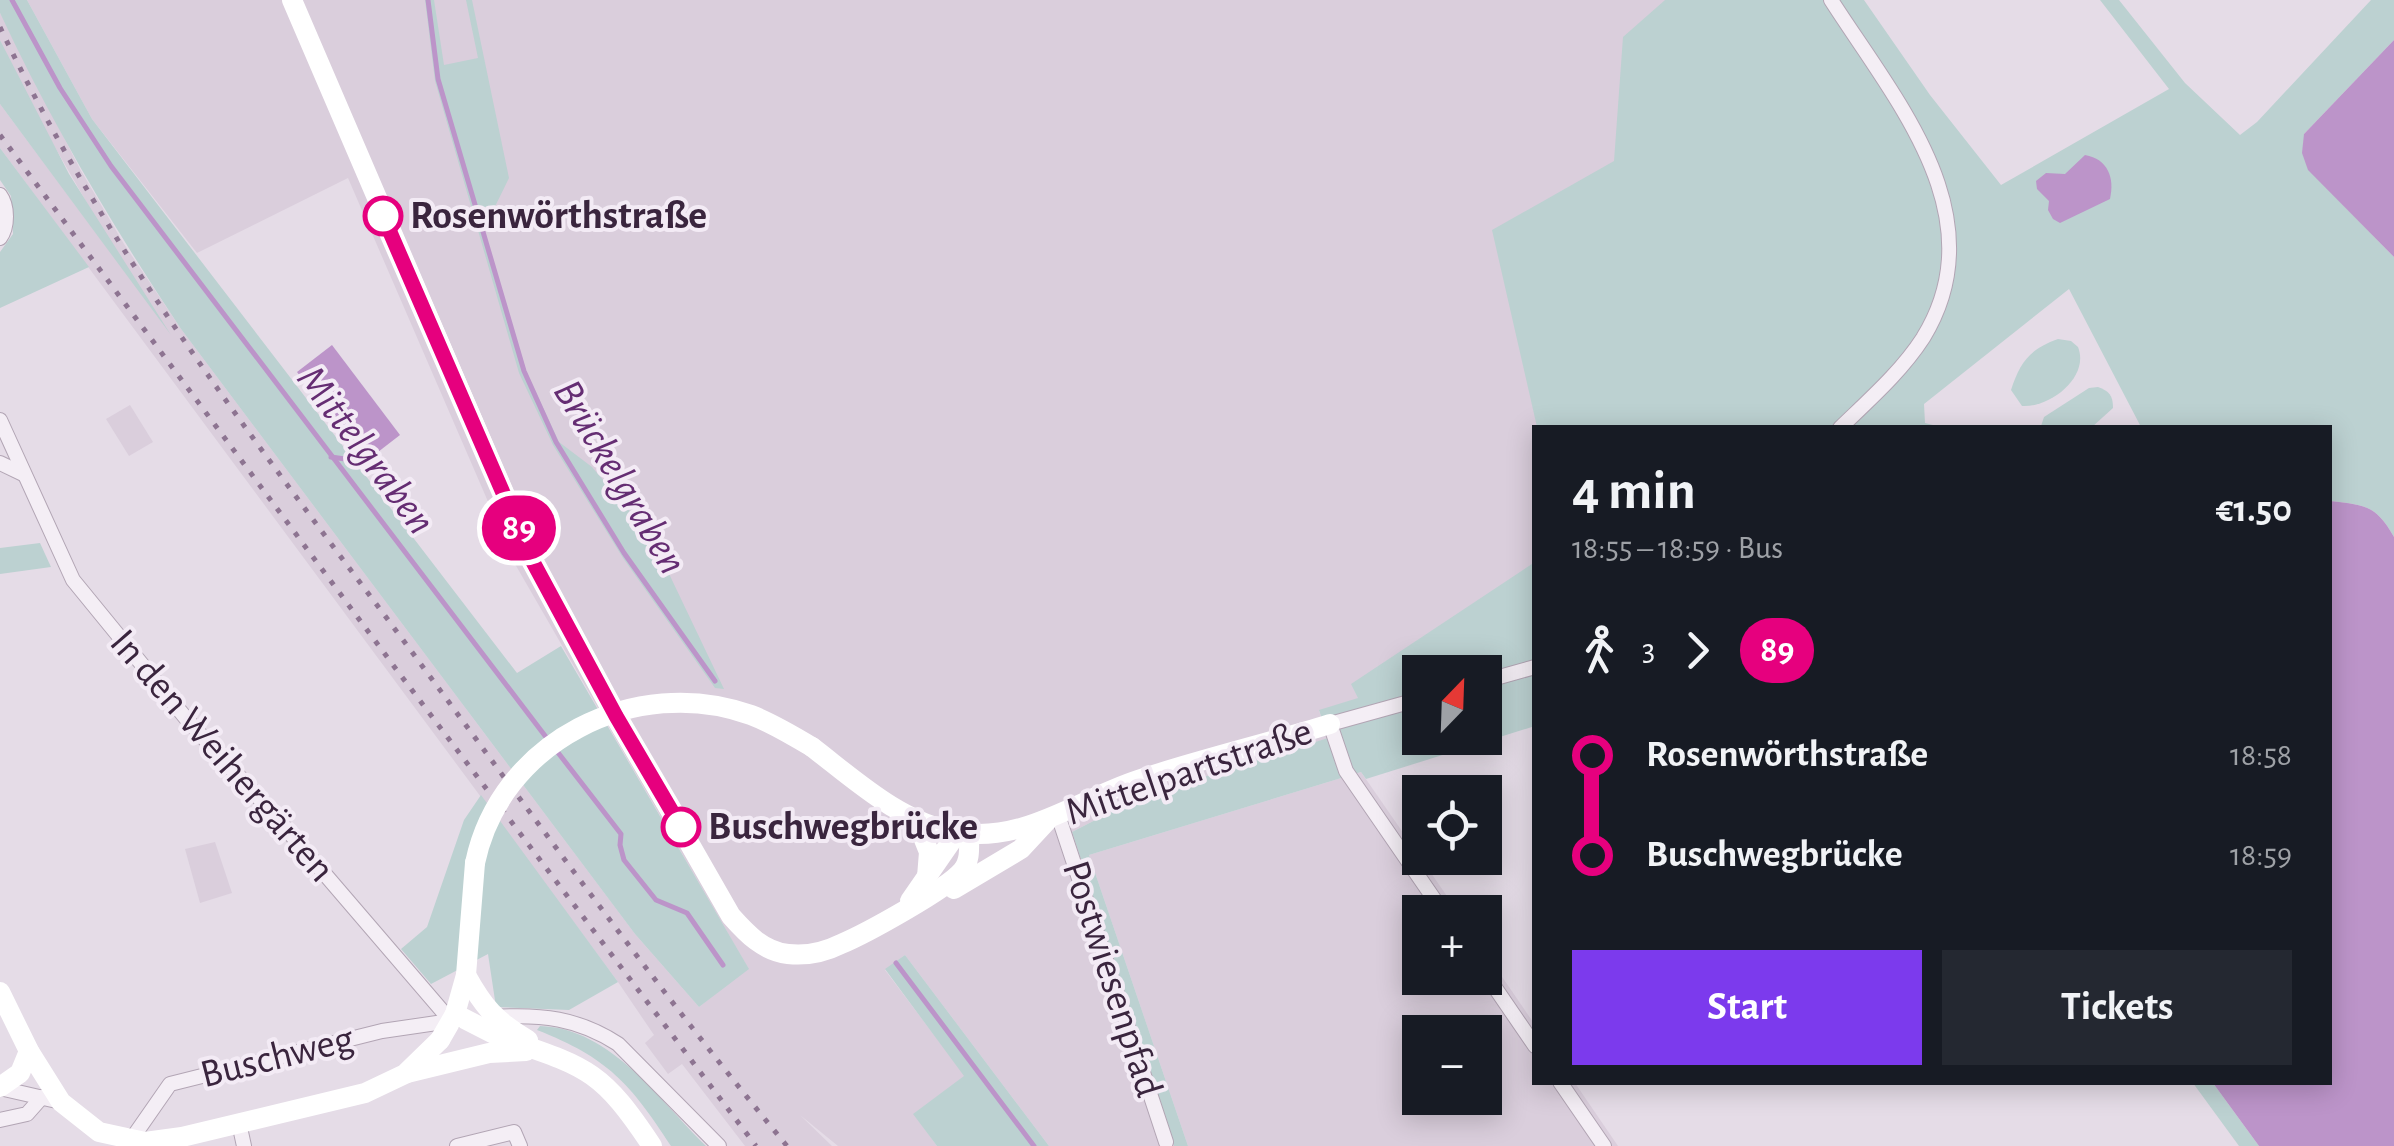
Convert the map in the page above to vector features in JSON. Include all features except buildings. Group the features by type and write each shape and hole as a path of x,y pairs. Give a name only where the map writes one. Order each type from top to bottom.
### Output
{"street":[{"path":"292,0 533,562 731,916 756,941 783,954 812,954 842,944 908,908 964,869 968,859 963,833"},
{"path":"1832,0 1918,136 1935,170 1949,223 1944,288 1930,326 1908,358 1843,425"},
{"path":"0,194 6,230 0,238"},
{"name":"In den Weihergärten","path":"0,420 73,580 96,611 189,722 453,1017"},
{"path":"0,463 23,474"},
{"path":"1502,677 1532,668"},
{"path":"406,1074 440,1040 453,1017 466,975 471,892 485,828 512,782 557,740 585,722 608,713 670,702 711,705 749,714 812,748 918,822 963,833"},
{"name":"Mittelpartstraße","path":"963,833 1019,829 1134,781 1402,704"},
{"path":"1330,724 1346,771 1431,895"},
{"path":"908,908 922,908 1021,849 1053,818"},
{"name":"Postwiesenpfad","path":"1053,818 1166,1142"},
{"path":"918,822 929,852 927,878"},
{"path":"908,908 912,894 963,833"},
{"path":"466,975 498,1022 533,1045"},
{"path":"0,992 51,1100"},
{"path":"1500,995 1532,1042"},
{"name":"Buschweg","path":"131,1140 170,1084 382,1030 453,1017 549,1016 577,1022 618,1044 719,1146"},
{"path":"453,1017 568,1059 599,1078 629,1111 652,1146"},
{"path":"406,1074 533,1045"},
{"path":"0,1088 20,1074 29,1051"},
{"name":"Buschweg","path":"51,1100 88,1126 131,1140 167,1140 366,1092 406,1074"},
{"path":"1562,1085 1604,1146"},
{"path":"0,1088 51,1100"},
{"path":"0,1120 27,1114 51,1100"},
{"path":"239,1122 244,1146"},
{"path":"457,1146 514,1132 520,1146"}],"shaded area":[{"path":"0,0 27,0 92,119 517,673 561,646 749,969 699,1007 635,934 181,329 62,135 0,13"},
{"path":"27,0 1815,0 1807,425 1532,425 1532,651 1502,656 1402,655 1402,685 1319,711 1329,738 1140,797 1072,832 1174,1146 1049,1146 905,955 885,970 965,1076 914,1114 937,1146 838,1146 800,1115 832,1146 745,1146 682,1064 668,1074 645,1043 654,1035 618,982 0,148 0,104 155,312 114,250 33,109 0,40 0,13 80,169 181,329 635,934 699,1007 748,968 515,564 348,178 197,253 92,119"},
{"path":"425,0 434,0 444,65 478,58 466,0 472,0 509,178 484,229 526,371 559,442 592,467 651,536 724,689 715,688 623,558 553,445 519,373 435,81"},
{"path":"1665,0 1864,0 1930,95 2001,185 2169,89 2100,0 2119,0 2185,83 2240,135 2257,122 2371,0 2394,0 2394,40 2304,134 2309,170 2394,257 2394,537 2381,518 2368,508 2332,501 2332,425 2140,425 2069,289 1924,404 1925,423 1933,425 1537,425 1492,230 1614,161 1623,37"},
{"path":"0,40 69,174 171,335 0,104"},
{"path":"0,148 89,267 0,308 0,252 13,234 11,196 0,180"},
{"path":"2058,339 2078,347 2080,358 2073,379 2044,402 2022,406 2011,390 2018,372 2033,352"},
{"path":"2089,388 2105,390 2112,400 2113,408 2094,425 2041,425 2044,417"},
{"path":"130,405 153,442 129,456 106,419"},
{"path":"40,543 51,567 0,574 0,548"},
{"path":"1532,564 1532,727 1502,736 1502,655 1402,655 1402,755 1443,755 1366,779 1361,772 1089,855 1188,1146 1174,1146 1072,832 1140,797 1328,738 1319,710 1358,698 1351,684"},
{"path":"1361,772 1402,831 1402,875 1432,875 1446,895 1402,895 1402,995 1502,995 1502,977 1532,1021 1532,1085 1576,1085 1618,1146 1188,1146 1089,855"},
{"path":"481,795 618,982 569,1010 496,1007 488,954 431,984 401,949 427,927 464,820"},
{"path":"215,842 232,893 200,903 185,849"},
{"path":"905,955 1049,1146 937,1146 913,1114 964,1076 885,969"},
{"path":"540,1026 566,1030 611,1053 652,1088 706,1146 671,1146 643,1105 615,1075 582,1051 537,1030"},
{"path":"2194,1085 2214,1085 2259,1146 2239,1146"}],"water":[{"path":"2394,40 2394,257 2308,170 2302,153 2304,134"},
{"path":"2085,155 2099,161 2108,171 2110,199 2060,223 2053,219 2049,201 2037,189 2036,181 2046,173 2065,174"},
{"path":"332,345 400,435 365,462 297,372"},
{"path":"2332,501 2368,508 2381,518 2394,537 2394,1146 2259,1146 2214,1085 2332,1085"}],"waterway":[{"name":"Mittelgraben","path":"12,0 60,88 111,166 549,741"},
{"name":"Brückelgraben","path":"428,0 438,79 524,371 556,442 624,553 715,681"},
{"path":"331,457 352,460 359,454"},
{"name":"Mittelgraben","path":"556,750 621,834 624,860 656,900 687,913 723,965"},
{"name":"Mittelgraben","path":"896,963 1034,1146"}],"railway":[{"path":"0,27 87,190 186,344 592,896 787,1146"},
{"path":"0,135 756,1146"}],"bus line":[{"name":"89","path":"383,216 533,562 681,827"}],"place":[{"name":"Rosenwörthstraße","path":"383,216"},
{"name":"Buschwegbrücke","path":"681,827"}]}
